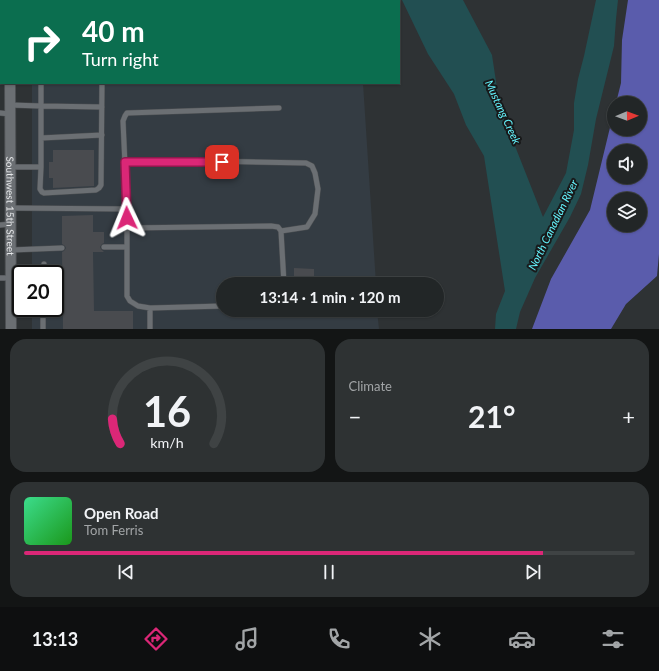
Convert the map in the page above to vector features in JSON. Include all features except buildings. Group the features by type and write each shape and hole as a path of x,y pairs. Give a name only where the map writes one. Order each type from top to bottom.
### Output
{"main road":[{"name":"Southwest 15th Street","path":"10,84 7,111 11,167 11,329"}],"lane":[{"path":"41,84 40,189 44,193 96,190 101,185 102,84"},
{"path":"7,111 41,106 102,107"},
{"path":"216,306 150,308 138,306 130,301 128,296 127,209 123,121 127,113 279,108"},
{"path":"41,138 102,135"},
{"path":"125,162 207,161 306,163 312,166 318,189 315,214 307,227 281,231"},
{"path":"11,167 41,167"},
{"path":"11,208 127,209"},
{"path":"0,225 11,224"},
{"path":"127,228 278,227 281,231 284,277"},
{"path":"104,247 127,247"},
{"path":"11,250 62,248"},
{"path":"0,278 11,278"},
{"path":"150,308 150,329"},
{"path":"43,317 43,329"}],"shaded area":[{"path":"628,0 659,0 659,254 657,276 626,304 611,329 532,329 551,279 590,210 608,136 647,136 647,96 618,96 621,83 622,40"},
{"path":"32,84 363,84 376,277 216,277 216,317 378,317 379,329 32,329 32,317 64,317 64,265 32,265"}],"water":[{"name":"North Canadian River","path":"402,0 463,0 492,55 500,108 543,217 566,173 574,130 574,103 578,79 596,0 618,0 614,46 596,119 581,194 570,217 535,278 520,312 516,329 495,329 496,314 505,291 484,156 466,125 454,94 428,54"}],"route":[{"path":"127,218 125,162 222,162"}],"water label":[{"name":"Mustang Creek","path":"503,112"}]}
